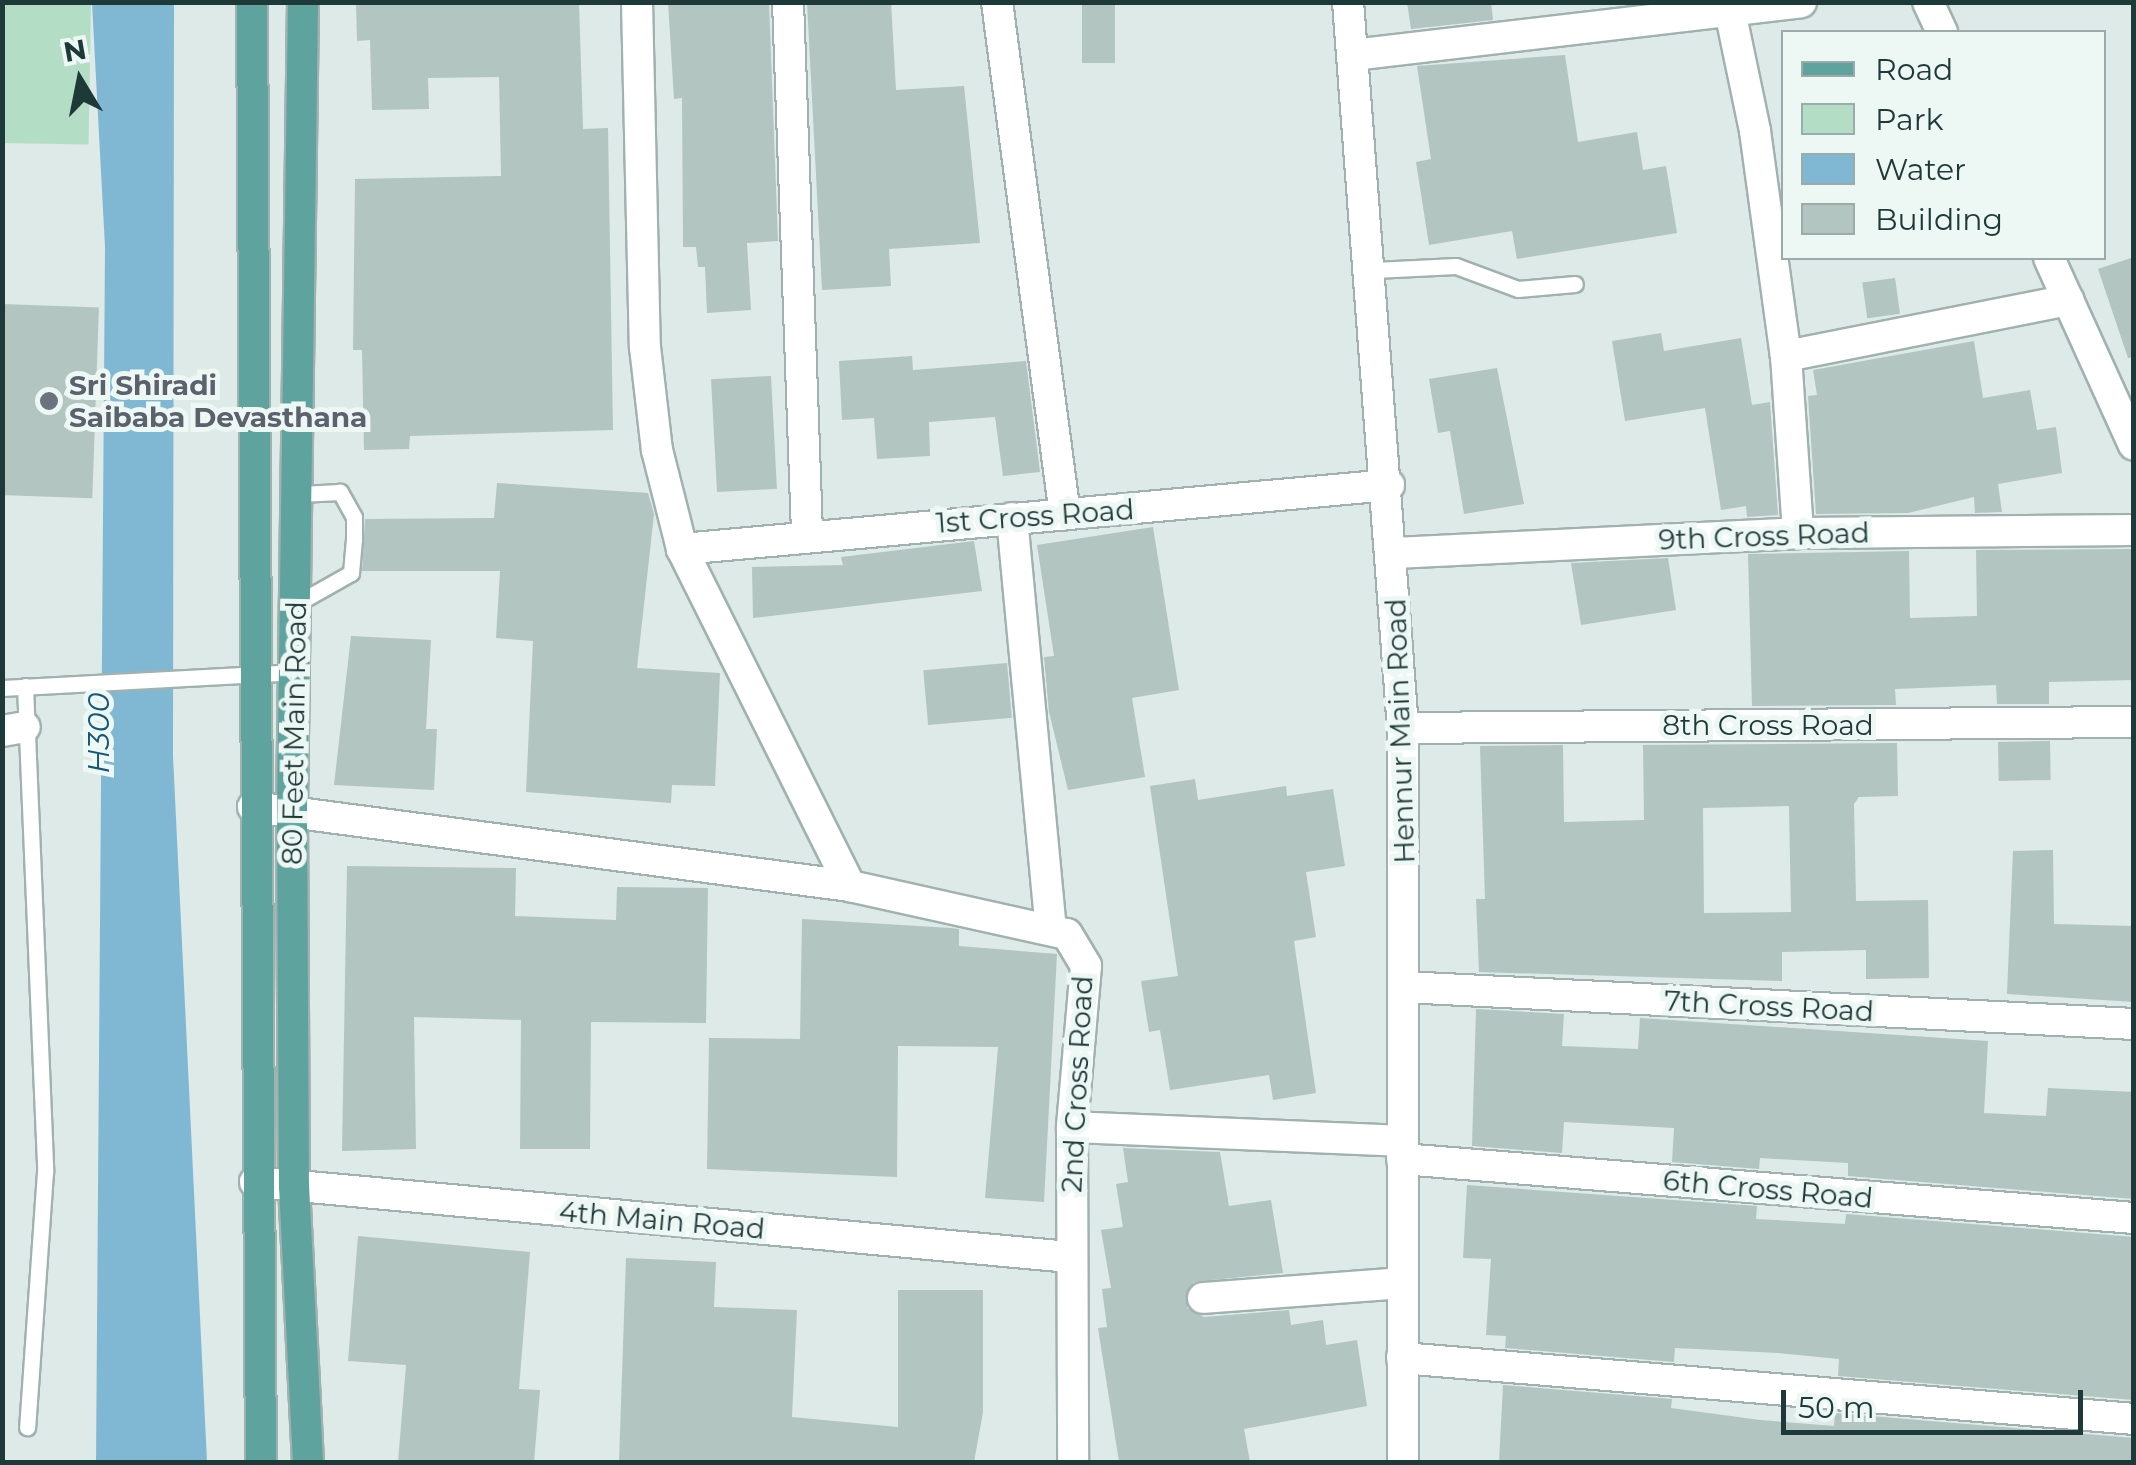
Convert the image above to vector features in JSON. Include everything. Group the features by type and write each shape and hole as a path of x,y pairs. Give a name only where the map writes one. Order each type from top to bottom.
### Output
{"main road":[{"name":"80 Feet Main Road","path":"252,2 255,1182 261,1462"},
{"name":"80 Feet Main Road","path":"303,2 300,494 292,812 294,1186 308,1462"}],"street":[{"path":"638,2 645,347 657,450 682,549 850,886"},
{"path":"788,2 807,532"},
{"path":"997,2 1065,514"},
{"name":"Hennur Main Road","path":"1348,2 1374,270 1403,728 1402,1462"},
{"path":"1353,54 1802,2"},
{"path":"1928,2 1941,30"},
{"path":"1730,10 1756,131 1786,356 1798,533"},
{"path":"2049,260 2068,300 2122,387 2134,445"},
{"path":"1786,356 2068,300"},
{"name":"1st Cross Road","path":"682,549 807,532 1389,485"},
{"path":"253,807 850,886 1051,928 1012,518"},
{"name":"9th Cross Road","path":"1394,553 1798,533 2134,530"},
{"name":"8th Cross Road","path":"1403,728 2134,722"},
{"name":"2nd Cross Road","path":"1051,928 1067,934 1086,966 1072,1126 1069,1257 1073,1462"},
{"name":"7th Cross Road","path":"1404,987 2134,1024"},
{"name":"6th Cross Road","path":"1072,1126 1402,1150 2134,1218"},
{"name":"4th Main Road","path":"255,1182 1069,1257"},
{"path":"1202,1298 1401,1284"},
{"path":"1402,1358 2134,1420"}],"lane":[{"path":"1374,270 1456,266 1518,288 1575,284"},
{"path":"296,604 351,573 354,540 354,517 340,492 300,494"},
{"path":"2,688 187,674 295,672"},
{"path":"26,686 14,729 45,1172 26,1426"}],"green space":[{"path":"3,2 91,4 89,145 2,143"}],"water":[{"path":"92,3 174,3 173,756 207,1462 96,1462 105,247"}],"building":[{"path":"356,2 579,2 583,129 608,128 613,430 410,436 409,449 364,450 362,350 353,350 355,179 501,176 499,77 428,78 429,109 372,110 370,40 357,41"},
{"path":"668,2 769,2 778,241 747,243 751,310 707,313 705,267 698,267 696,247 683,247 682,98 674,99"},
{"path":"807,2 891,2 896,90 964,86 980,243 889,249 891,286 822,290"},
{"path":"1082,2 1115,2 1115,63 1082,63"},
{"path":"1407,2 1491,2 1493,20 1411,29"},
{"path":"1565,55 1578,142 1637,132 1643,170 1666,166 1677,233 1517,259 1512,231 1429,245 1416,162 1431,159 1417,66"},
{"path":"2134,257 2134,357 2128,358 2098,269"},
{"path":"1895,278 1900,314 1867,318 1862,283"},
{"name":"Sri Shiradi Saibaba Devasthana","path":"2,304 99,307 92,498 2,495"},
{"path":"1661,333 1664,351 1741,338 1752,405 1770,402 1778,515 1747,517 1746,506 1721,510 1705,408 1625,421 1612,341"},
{"path":"1974,341 1983,398 2030,390 2037,430 2056,427 2062,473 1998,484 2002,512 1975,513 1974,497 1908,513 1816,514 1808,396 1817,395 1813,370"},
{"path":"912,356 913,370 1026,361 1040,472 1003,476 995,417 929,422 930,456 877,459 874,418 842,420 839,361"},
{"path":"1497,368 1524,504 1464,514 1450,431 1438,433 1429,379"},
{"path":"771,376 777,489 717,492 711,379"},
{"path":"497,483 648,493 654,514 637,668 720,673 715,786 672,785 671,803 526,792 533,641 496,638 500,571 362,571 365,519 494,518"},
{"path":"1153,527 1179,690 1132,698 1145,777 1068,790 1049,712 1044,657 1054,656 1037,545"},
{"path":"974,541 982,591 753,618 752,567 843,565 841,557"},
{"path":"2134,549 2134,680 2049,682 2049,704 1997,704 1996,685 1895,689 1896,705 1752,706 1748,554 1909,551 1910,618 1977,616 1976,550"},
{"path":"1668,558 1676,610 1581,625 1571,563"},
{"path":"351,636 431,640 426,729 437,729 434,790 334,785"},
{"path":"1007,663 1012,718 928,725 923,670"},
{"path":"2050,741 2051,780 1999,781 1998,742"},
{"path":"1897,743 1898,796 1859,797 1854,804 1856,901 1928,900 1929,978 1866,979 1866,950 1782,952 1782,981 1479,972 1476,899 1485,899 1480,746 1563,745 1564,822 1644,820 1643,745","holes":["1789,806 1791,912 1704,913 1703,808"]},
{"path":"1195,779 1198,800 1286,786 1287,796 1333,789 1345,866 1306,872 1316,937 1294,941 1316,1093 1273,1100 1269,1075 1170,1090 1160,1030 1149,1032 1141,981 1178,976 1150,786"},
{"path":"2053,850 2054,924 2134,926 2134,1002 2007,994 2013,851"},
{"path":"347,866 516,868 515,916 616,920 617,887 708,888 706,1023 591,1022 590,1149 520,1149 521,1020 414,1017 416,1149 342,1151"},
{"path":"802,919 959,929 959,946 1057,954 1044,1202 985,1198 998,1047 898,1046 897,1177 707,1169 709,1038 800,1039"},
{"path":"1476,1009 1564,1014 1562,1046 1638,1049 1640,1018 1988,1041 1984,1113 2046,1116 2048,1088 2134,1092 2134,1199 1848,1176 1848,1163 1760,1158 1759,1169 1672,1162 1674,1128 1564,1122 1562,1153 1472,1146"},
{"path":"1123,1148 1220,1152 1229,1206 1271,1200 1283,1273 1193,1282 1187,1308 1204,1317 1289,1310 1291,1325 1323,1320 1326,1345 1357,1340 1367,1406 1244,1429 1250,1462 1119,1462 1098,1328 1107,1327 1102,1289 1111,1288 1101,1230 1123,1227 1116,1184 1128,1182"},
{"path":"1467,1185 1757,1206 1756,1219 1845,1224 1846,1214 2134,1237 2134,1400 1838,1376 1839,1359 1778,1353 1675,1348 1674,1362 1505,1348 1506,1336 1486,1335 1491,1259 1463,1258"},
{"path":"358,1236 530,1252 519,1389 540,1390 534,1462 398,1462 406,1365 348,1361"},
{"path":"626,1258 716,1262 714,1307 797,1310 792,1417 898,1427 898,1290 983,1290 983,1412 974,1462 619,1462"},
{"path":"1503,1385 1672,1399 1671,1408 1760,1420 1834,1426 1835,1413 2134,1438 2134,1462 1499,1462"}],"place":[{"name":"Sri Shiradi Saibaba Devasthana","path":"49,401"}],"water label":[{"name":"H300","path":"99,733"}]}
